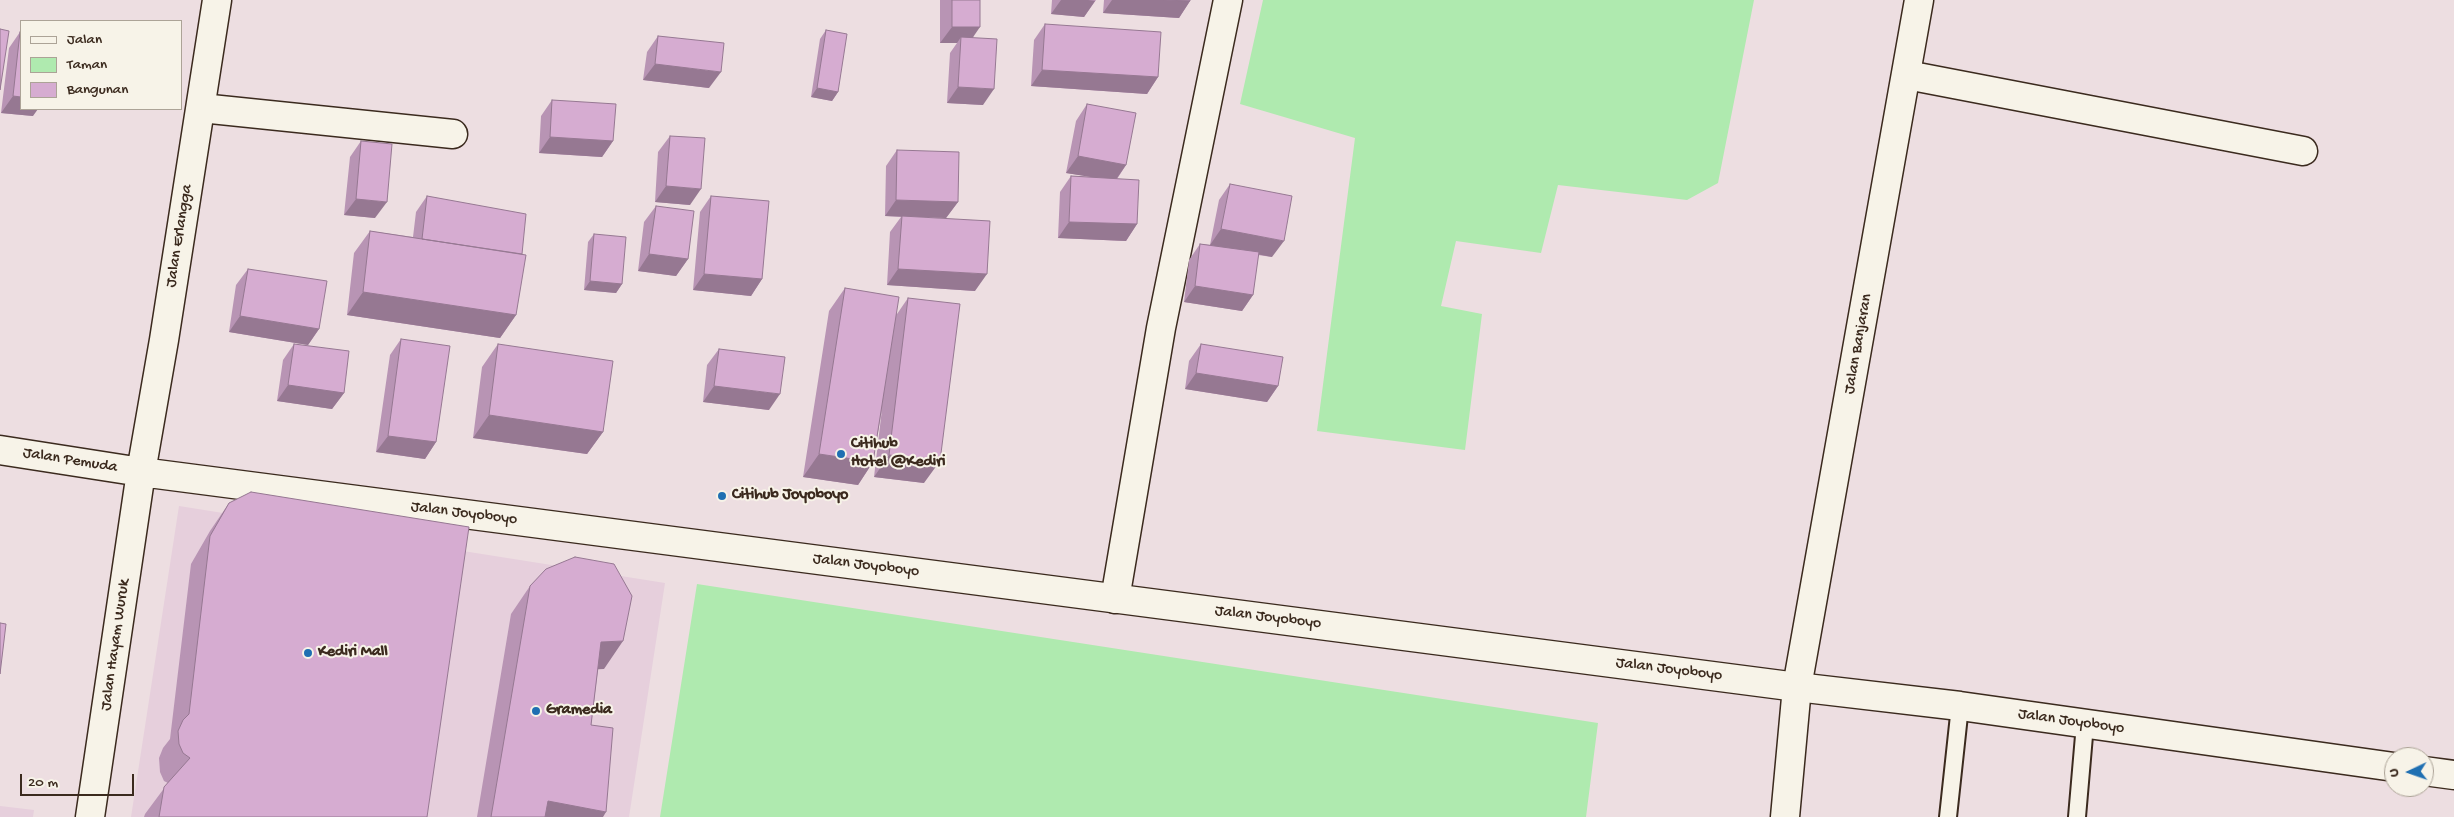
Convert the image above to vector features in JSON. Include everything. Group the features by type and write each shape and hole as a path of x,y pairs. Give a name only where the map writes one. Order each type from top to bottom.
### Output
{"main road":[{"name":"Jalan Erlangga","path":"141,472 217,0"},
{"path":"1115,599 1161,328 1228,0"},
{"name":"Jalan Banjaran","path":"1785,817 1797,687 1907,75 1918,0"},
{"path":"1907,75 2303,151"},
{"path":"201,108 453,134"},
{"name":"Jalan Pemuda","path":"0,450 141,472"},
{"name":"Jalan Joyoboyo","path":"141,472 1797,687 1960,706 2384,766"},
{"name":"Jalan Hayam Wuruk","path":"90,817 141,472"},
{"path":"2434,772 2454,775"}],"lane":[{"path":"1948,817 1960,706"},
{"path":"2077,817 2085,724"}],"shaded area":[{"path":"179,506 665,583 629,817 131,817"},
{"path":"0,806 34,810 33,817 0,817"}],"green space":[{"path":"1263,0 1754,0 1718,183 1687,200 1558,185 1541,253 1456,241 1441,306 1482,314 1465,450 1317,431 1355,138 1240,104"},
{"path":"697,584 1598,723 1586,817 660,817"}],"building":[{"path":"952,0 980,0 980,27 952,27"},
{"path":"1045,24 1161,32 1158,77 1042,70"},
{"path":"0,29 9,31 0,90"},
{"path":"826,30 847,34 838,92 817,88"},
{"path":"20,32 20,97 13,96"},
{"path":"658,36 724,43 721,72 655,64"},
{"path":"961,37 997,39 994,89 958,87"},
{"path":"552,100 616,104 613,141 550,137"},
{"path":"1087,104 1136,113 1126,165 1078,156"},
{"path":"670,136 705,138 701,189 666,186"},
{"path":"361,141 392,144 387,202 356,199"},
{"path":"897,150 959,152 958,202 896,200"},
{"path":"1071,176 1139,180 1137,224 1069,222"},
{"path":"1230,184 1292,196 1284,241 1221,229"},
{"path":"427,196 526,214 522,254 422,239"},
{"path":"711,196 769,201 762,279 704,274"},
{"path":"656,206 694,211 688,259 649,254"},
{"path":"902,216 990,221 987,274 898,269"},
{"path":"370,231 526,255 516,315 363,292"},
{"path":"594,234 626,237 622,284 590,281"},
{"path":"1200,244 1259,252 1253,295 1195,286"},
{"path":"248,269 327,281 319,329 240,316"},
{"path":"845,288 899,297 873,462 819,454"},
{"path":"908,298 960,304 940,461 889,455"},
{"path":"401,339 450,346 436,442 388,436"},
{"path":"294,344 349,351 344,393 288,385"},
{"path":"498,344 613,361 603,432 489,415"},
{"path":"1201,344 1283,357 1278,386 1196,373"},
{"path":"719,349 785,357 780,394 714,386"},
{"name":"Kediri Mall","path":"251,492 469,527 427,817 159,817 164,787 190,758 183,753 179,744 178,731 183,720 189,714 210,536 229,503"},
{"name":"Gramedia","path":"575,557 614,564 632,596 623,641 601,642 591,725 613,728 606,812 548,801 545,817 491,817 530,586 546,569"},
{"path":"0,623 6,624 0,674"}],"place":[{"name":"Citihub Hotel @Kediri","path":"841,454"},
{"name":"Citihub Joyoboyo","path":"722,496"},
{"name":"Kediri Mall","path":"308,653"},
{"name":"Gramedia","path":"536,711"}]}
